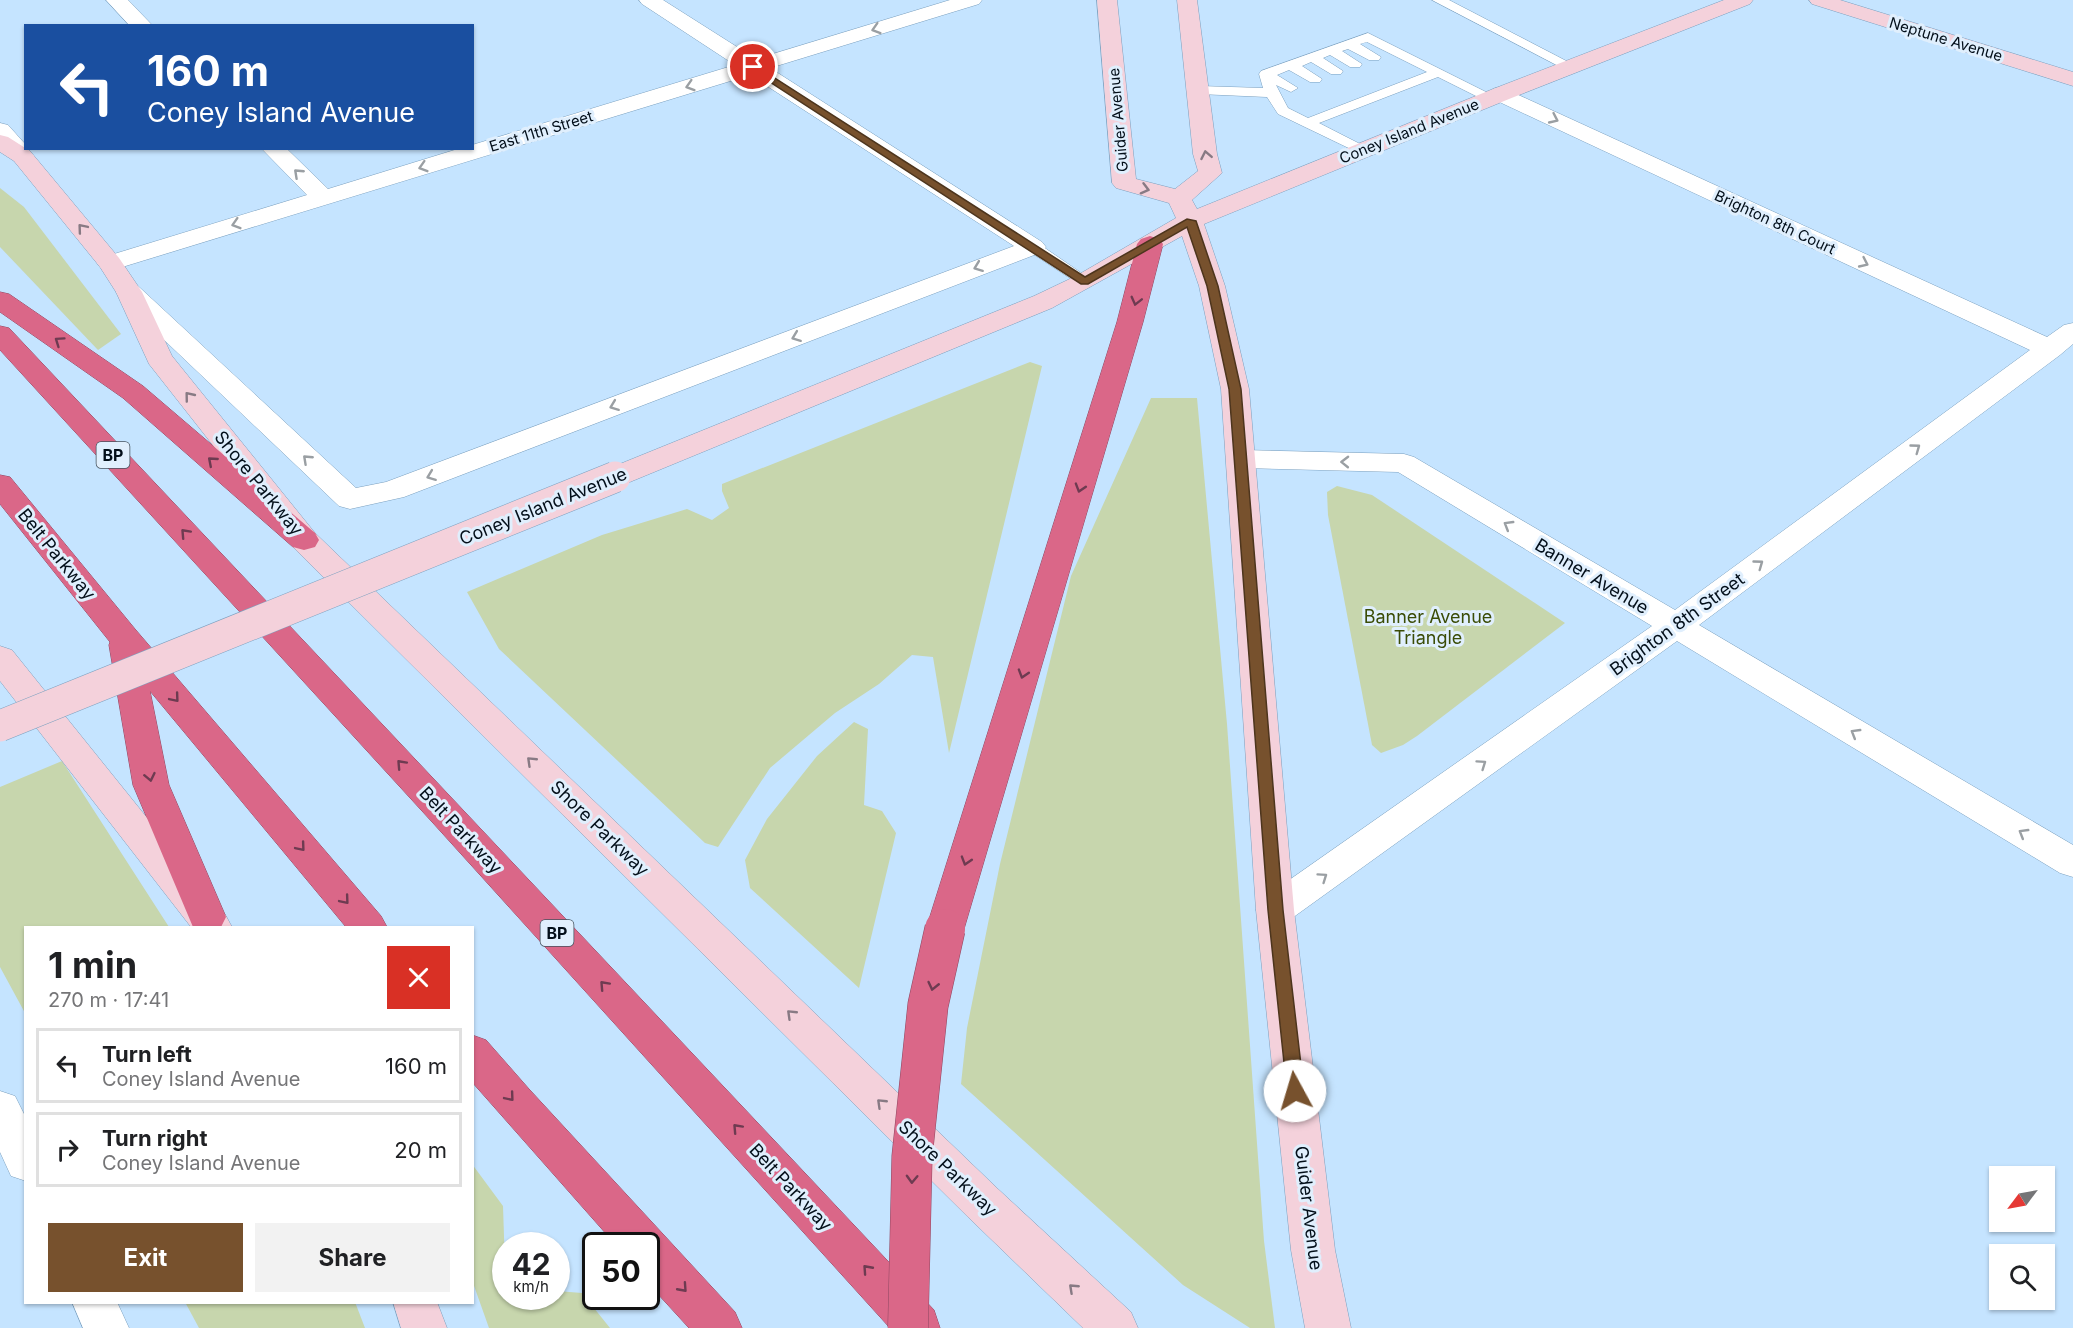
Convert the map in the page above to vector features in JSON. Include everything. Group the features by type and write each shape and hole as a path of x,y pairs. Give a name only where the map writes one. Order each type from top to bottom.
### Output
{"highway":[{"path":"908,1328 912,1157 928,1005 945,928 1130,322 1150,244"},
{"path":"0,300 133,392 304,540"},
{"name":"Belt Parkway","path":"0,334 921,1328"},
{"name":"Belt Parkway","path":"0,484 124,637 367,926"},
{"path":"124,637 151,785 210,922"},
{"path":"474,1054 514,1102 632,1232"},
{"path":"660,1263 719,1328"}],"main road":[{"name":"Guider Avenue","path":"1107,0 1124,183 1185,210 1212,286 1235,389 1275,910 1312,1250 1328,1328"},
{"path":"1185,210 1210,173 1205,154 1187,0"},
{"name":"Coney Island Avenue","path":"0,726 1043,302 1150,244 1185,210 1361,150 1743,0"},
{"name":"Neptune Avenue","path":"1819,0 2073,79"},
{"name":"Shore Parkway","path":"0,142 22,156 110,263 129,292 159,358 304,540 983,1203 1115,1328"},
{"path":"0,658 210,922"},
{"path":"416,1304 424,1328"}],"street":[{"path":"116,0 141,24"},
{"path":"649,0 1033,247"},
{"name":"East 11th Street","path":"110,263 972,0"},
{"path":"898,5 919,16"},
{"name":"Brighton 8th Court","path":"1496,96 2061,340"},
{"name":"Shore Parkway","path":"0,130 22,156"},
{"path":"274,150 324,198"},
{"name":"Shore Parkway","path":"129,292 350,499 393,490 1033,247"},
{"name":"Brighton 8th Street","path":"1275,910 1676,626 2061,340"},
{"name":"Banner Avenue","path":"1242,459 1404,464 2073,863"},
{"path":"0,1109 24,1158"},
{"path":"95,1304 106,1328"}],"lane":[{"path":"1439,0 1571,67"},
{"path":"1266,74 1368,37 1439,72 1496,96"},
{"path":"1349,44 1374,57"},
{"path":"1331,50 1355,64"},
{"path":"1311,57 1335,72"},
{"path":"1290,65 1315,79"},
{"path":"1384,80 1418,80 1439,72"},
{"path":"1266,74 1291,88"},
{"path":"1266,74 1271,93 1282,111 1361,150"},
{"path":"1307,123 1379,95 1401,80"},
{"path":"1364,87 1379,95"},
{"path":"1199,90 1271,93"},
{"path":"1344,95 1358,103"},
{"path":"1319,104 1334,112"},
{"path":"1033,247 1085,281"}],"green space":[{"path":"0,188 24,207 121,334 98,350 0,247"},
{"path":"1030,362 1042,366 949,753 933,657 912,655 879,684 835,713 770,768 718,847 705,843 499,649 467,592 602,535 687,509 712,520 729,508 722,491 722,484"},
{"path":"1151,398 1197,398 1227,724 1264,1241 1275,1328 1250,1328 1183,1285 961,1084 967,1028 1000,864 1071,576"},
{"name":"Banner Avenue Triangle","path":"1337,486 1372,495 1565,623 1417,736 1403,745 1381,753 1372,745 1328,515 1327,492"},
{"path":"854,722 868,729 864,805 882,811 896,833 859,988 750,888 745,860 767,819 817,756"},
{"path":"62,761 168,926 24,926 24,1011 0,967 0,787"},
{"path":"474,1167 503,1206 504,1232 492,1232 492,1310 570,1310 570,1292 582,1293 582,1310 596,1310 610,1328 489,1328 474,1286"},
{"path":"186,1304 356,1304 365,1328 199,1328"}],"route":[{"path":"753,67 1085,281 1190,221 1212,286 1235,389 1249,546 1275,910 1295,1091"}]}
